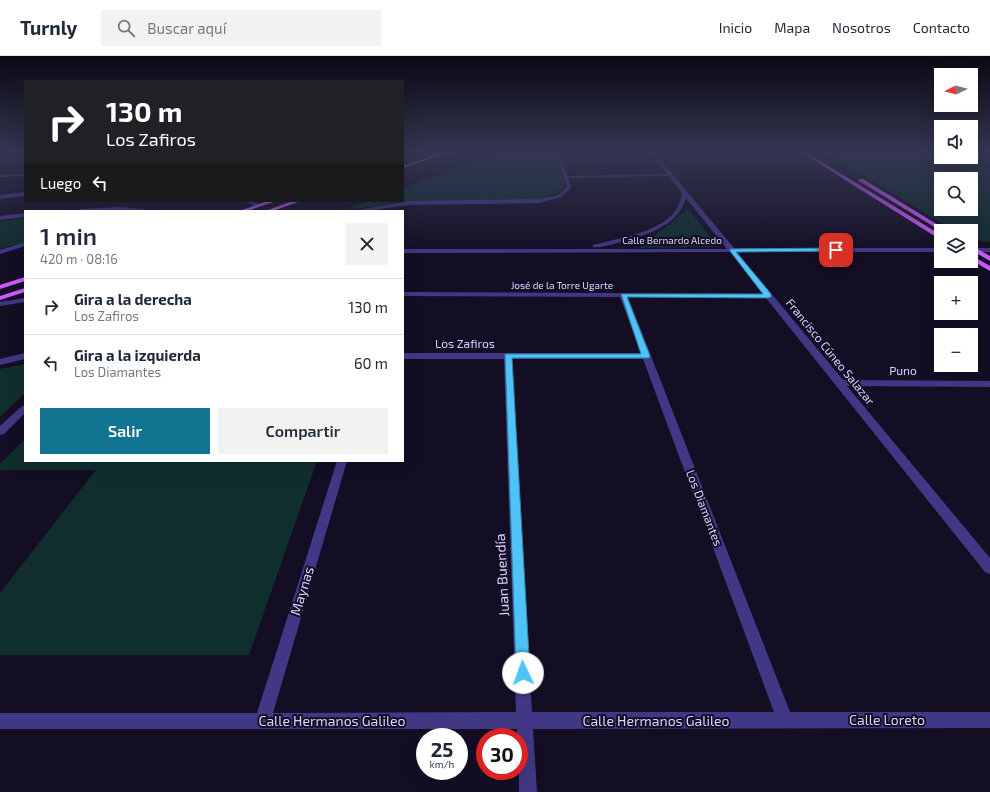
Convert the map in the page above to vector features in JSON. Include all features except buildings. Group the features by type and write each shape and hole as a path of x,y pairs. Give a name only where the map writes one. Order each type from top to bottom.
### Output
{"main road":[{"path":"856,185 934,234"},
{"path":"870,185 934,225"},
{"path":"245,210 270,202"},
{"path":"271,210 295,202"},
{"path":"978,252 990,259"},
{"path":"978,261 990,269"},
{"path":"0,287 24,279"},
{"path":"0,298 24,290"}],"street":[{"path":"363,210 409,203 539,201 560,196 566,191 569,185"},
{"name":"Francisco Cúneo Salazar","path":"679,185 990,568"},
{"path":"565,250 619,241 658,226 680,210 684,201 685,193"},
{"path":"0,197 24,194"},
{"path":"250,202 259,206"},
{"path":"81,209 130,210"},
{"path":"0,218 24,215"},
{"path":"0,252 24,244"},
{"path":"978,249 990,250"},
{"name":"Calle Bernardo Alcedo","path":"404,251 934,250"},
{"name":"José de la Torre Ugarte","path":"404,294 768,296"},
{"name":"Los Diamantes","path":"623,295 785,721"},
{"path":"0,304 24,300"},
{"path":"0,362 24,356"},
{"name":"Los Zafiros","path":"404,356 646,356"},
{"name":"Juan Buendía","path":"508,356 528,792"},
{"name":"Puno","path":"840,383 990,384"},
{"path":"0,432 24,409"},
{"name":"Maynas","path":"262,721 342,462"},
{"name":"Calle Loreto","path":"785,721 990,720"},
{"name":"Calle Hermanos Galileo","path":"0,721 785,721"}],"green space":[{"path":"410,185 565,185 562,190 544,198 529,200 404,202 404,188"},
{"path":"879,185 934,185 934,216 978,216 978,185 990,185 990,242 978,241 978,224 943,224"},
{"path":"365,202 400,202 348,210 344,210"},
{"path":"688,209 719,247 639,248"},
{"path":"24,218 24,242 0,249 0,221"},
{"path":"24,364 24,394 0,417 0,369"},
{"path":"24,440 24,462 317,462 249,655 0,655 0,593 96,470 0,470 0,464"}],"route":[{"path":"523,673 508,356 646,356 623,295 768,296 732,250 836,250"}]}
